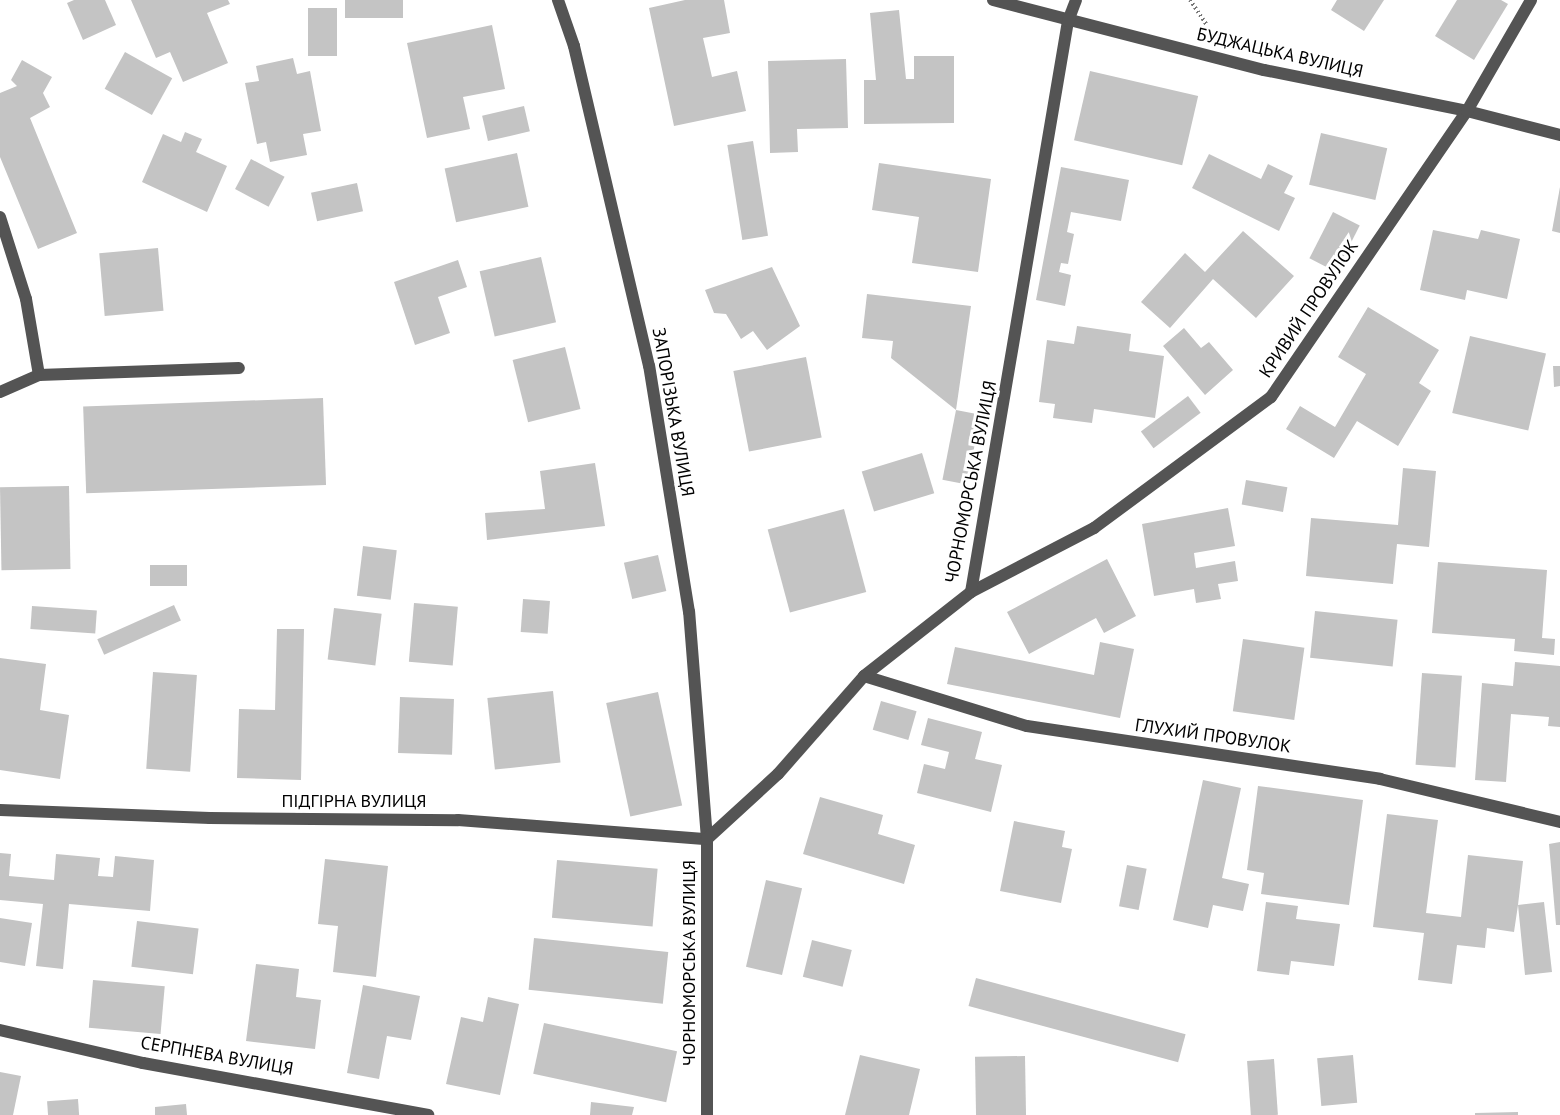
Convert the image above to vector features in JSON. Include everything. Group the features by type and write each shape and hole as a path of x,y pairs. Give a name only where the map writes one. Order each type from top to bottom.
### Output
{"street":[{"name":"ЗАПОРІЗЬКА ВУЛИЦЯ","path":"558,0 574,46 649,366 689,612 707,839"},
{"name":"БУДЖАЦЬКА ВУЛИЦЯ","path":"993,0 1264,70 1467,111 1560,135"},
{"name":"ЧОРНОМОРСЬКА ВУЛИЦЯ","path":"707,1115 707,839 778,774 864,676 971,592 1068,21 1076,0"},
{"name":"КРИВИЙ ПРОВУЛОК","path":"971,592 1094,528 1271,397 1467,111 1531,0"},
{"path":"0,217 26,299 39,375"},
{"path":"0,392 39,375 239,368"},
{"name":"ГЛУХИЙ ПРОВУЛОК","path":"864,676 1027,726 1380,779 1560,822"},
{"name":"ПІДГІРНА ВУЛИЦЯ","path":"0,810 210,818 458,820 707,839"},
{"name":"СЕРПНЕВА ВУЛИЦЯ","path":"0,1030 143,1063 428,1115"}],"building":[{"path":"74,0 105,0 116,25 83,40 67,3"},
{"path":"131,0 228,0 230,4 207,13 228,63 183,82 170,52 156,58"},
{"path":"345,0 403,0 403,18 345,18"},
{"path":"685,0 724,0 730,33 703,38 712,77 737,71 746,111 674,126 649,8"},
{"path":"1337,0 1384,0 1364,31 1331,10"},
{"path":"1457,0 1501,0 1508,4 1474,60 1435,36"},
{"path":"308,8 337,8 337,56 308,56"},
{"path":"899,10 906,79 914,79 914,56 954,56 954,123 864,124 864,80 876,80 870,13"},
{"path":"492,25 505,89 463,97 470,129 427,138 407,43"},
{"path":"125,52 172,78 152,115 105,89"},
{"path":"293,58 297,74 310,71 321,131 303,134 307,155 270,162 266,142 257,144 245,83 259,81 256,66"},
{"path":"846,59 848,128 797,129 798,152 770,153 768,61"},
{"path":"22,60 52,77 43,93 50,107 30,118 77,233 38,249 0,157 0,93 17,86 11,80"},
{"path":"1090,71 1198,96 1182,165 1074,140"},
{"path":"524,106 530,131 488,141 482,116"},
{"path":"185,132 202,139 196,152 227,166 207,212 142,182 163,134 181,142"},
{"path":"1321,133 1387,148 1375,200 1309,185"},
{"path":"753,141 768,236 742,240 727,145"},
{"path":"517,153 528,207 456,222 445,168"},
{"path":"1209,154 1261,179 1268,164 1293,176 1284,193 1295,198 1279,231 1192,188"},
{"path":"251,159 285,177 269,207 235,189"},
{"path":"879,163 991,179 978,272 912,263 919,217 872,210"},
{"path":"1061,167 1129,180 1121,221 1071,212 1067,232 1074,234 1068,264 1061,263 1059,272 1071,275 1065,306 1036,300"},
{"path":"357,183 363,211 317,221 311,193"},
{"path":"1560,187 1560,233 1552,231"},
{"path":"1333,212 1360,226 1336,272 1309,258"},
{"path":"1433,230 1478,239 1481,230 1520,239 1507,299 1467,290 1465,300 1420,290"},
{"path":"1243,231 1294,276 1256,318 1213,279 1170,328 1141,302 1185,253 1205,272"},
{"path":"158,248 163,311 105,316 99,253"},
{"path":"541,257 556,322 495,336 480,271"},
{"path":"458,260 467,287 438,297 450,333 415,345 394,282"},
{"path":"772,267 800,326 767,350 753,331 741,339 726,314 714,313 705,290"},
{"path":"867,294 971,306 956,410 891,358 893,341 862,338"},
{"path":"1368,307 1439,350 1419,383 1431,391 1398,446 1357,421 1334,458 1286,429 1300,406 1335,427 1366,374 1338,357"},
{"path":"1077,326 1131,334 1129,351 1164,356 1155,418 1094,409 1092,423 1053,418 1055,404 1039,402 1047,340 1074,344"},
{"path":"1184,328 1201,348 1209,342 1233,370 1205,395 1163,346"},
{"path":"1470,336 1546,354 1528,431 1452,413"},
{"path":"565,347 580,409 528,422 513,360"},
{"path":"806,357 822,437 749,452 733,371"},
{"path":"1553,366 1560,366 1560,386 1554,387"},
{"path":"1188,396 1201,413 1154,448 1141,432"},
{"path":"323,398 326,485 86,493 83,406"},
{"path":"956,410 981,415 967,484 942,480"},
{"path":"922,453 934,493 874,512 862,471"},
{"path":"595,463 605,526 487,540 485,513 545,509 540,471"},
{"path":"1403,468 1436,471 1429,547 1397,544 1393,584 1306,576 1311,518 1398,525"},
{"path":"1246,480 1287,487 1283,512 1242,505"},
{"path":"69,486 70,569 1,570 0,487"},
{"path":"1228,508 1235,546 1194,553 1196,568 1235,561 1238,581 1218,584 1221,599 1196,603 1194,589 1154,596 1142,524"},
{"path":"844,509 866,592 790,613 768,529"},
{"path":"363,546 397,550 391,600 357,596"},
{"path":"658,555 666,591 632,599 624,563"},
{"path":"1107,559 1136,616 1104,633 1096,618 1029,654 1007,612"},
{"path":"1438,562 1547,570 1542,638 1555,639 1554,655 1514,651 1515,639 1432,633"},
{"path":"150,565 187,565 187,586 150,586"},
{"path":"523,599 550,601 548,634 521,632"},
{"path":"414,603 458,607 453,666 409,662"},
{"path":"174,605 181,621 104,655 97,639"},
{"path":"32,606 97,611 95,633 30,629"},
{"path":"334,608 382,614 375,665 328,660"},
{"path":"1315,611 1398,620 1393,666 1310,658"},
{"path":"277,629 304,629 301,780 237,778 239,709 275,710"},
{"path":"1243,639 1304,648 1294,720 1233,711"},
{"path":"1100,642 1134,649 1120,718 947,684 955,647 1094,675"},
{"path":"0,658 46,664 40,710 69,715 60,779 0,770"},
{"path":"1515,662 1560,666 1560,727 1548,726 1549,717 1511,714 1506,782 1475,780 1482,683 1513,686"},
{"path":"153,672 197,675 190,772 146,769"},
{"path":"1422,673 1462,676 1455,768 1416,765"},
{"path":"553,691 561,763 495,770 487,698"},
{"path":"658,692 682,805 630,816 606,703"},
{"path":"400,697 454,699 452,755 398,753"},
{"path":"881,701 917,711 908,740 873,730"},
{"path":"928,718 982,732 975,759 1002,765 991,812 917,793 924,764 945,769 949,752 921,745"},
{"path":"1203,780 1241,788 1222,878 1249,884 1243,911 1213,905 1208,928 1173,920"},
{"path":"1258,786 1363,800 1349,905 1261,894 1264,873 1247,870"},
{"path":"820,797 883,815 878,834 915,845 904,884 803,854"},
{"path":"1387,814 1438,820 1426,913 1461,917 1468,855 1523,861 1514,932 1487,928 1485,948 1457,945 1452,984 1418,980 1424,933 1373,927"},
{"path":"1014,821 1065,831 1062,847 1072,849 1061,903 1000,891"},
{"path":"1560,842 1560,925 1556,925 1549,844"},
{"path":"0,853 11,854 9,876 54,880 56,854 100,858 98,876 113,877 115,856 154,860 150,911 69,904 63,969 36,966 43,904 0,900"},
{"path":"325,859 388,866 376,977 333,972 338,926 318,924"},
{"path":"557,860 658,869 653,927 552,918"},
{"path":"1127,865 1147,869 1139,910 1119,906"},
{"path":"766,880 802,888 782,975 746,967"},
{"path":"1266,902 1298,906 1296,919 1340,924 1334,966 1291,961 1289,975 1257,971"},
{"path":"1544,902 1552,972 1525,975 1518,905"},
{"path":"0,918 32,923 25,966 0,962"},
{"path":"137,921 199,929 193,974 131,967"},
{"path":"534,938 668,952 663,1004 529,990"},
{"path":"812,940 852,950 843,987 803,977"},
{"path":"256,964 299,969 296,997 321,1000 315,1049 246,1041"},
{"path":"976,978 1186,1034 1178,1062 968,1006"},
{"path":"93,980 165,986 161,1034 89,1028"},
{"path":"363,985 420,996 411,1040 387,1036 379,1079 347,1073"},
{"path":"488,997 519,1004 500,1095 446,1084 461,1017 483,1022"},
{"path":"544,1023 677,1051 666,1102 533,1074"},
{"path":"860,1055 920,1069 909,1115 845,1115"},
{"path":"1353,1055 1357,1103 1321,1106 1317,1058"},
{"path":"1025,1056 1026,1115 976,1115 975,1057"},
{"path":"1274,1059 1278,1115 1251,1115 1247,1061"},
{"path":"0,1072 21,1076 13,1115 0,1115"},
{"path":"78,1099 79,1115 48,1115 47,1101"},
{"path":"591,1102 634,1107 632,1115 590,1115"},
{"path":"186,1104 187,1115 155,1115 155,1107"},
{"path":"1518,1112 1518,1115 1475,1115 1475,1113"}]}
